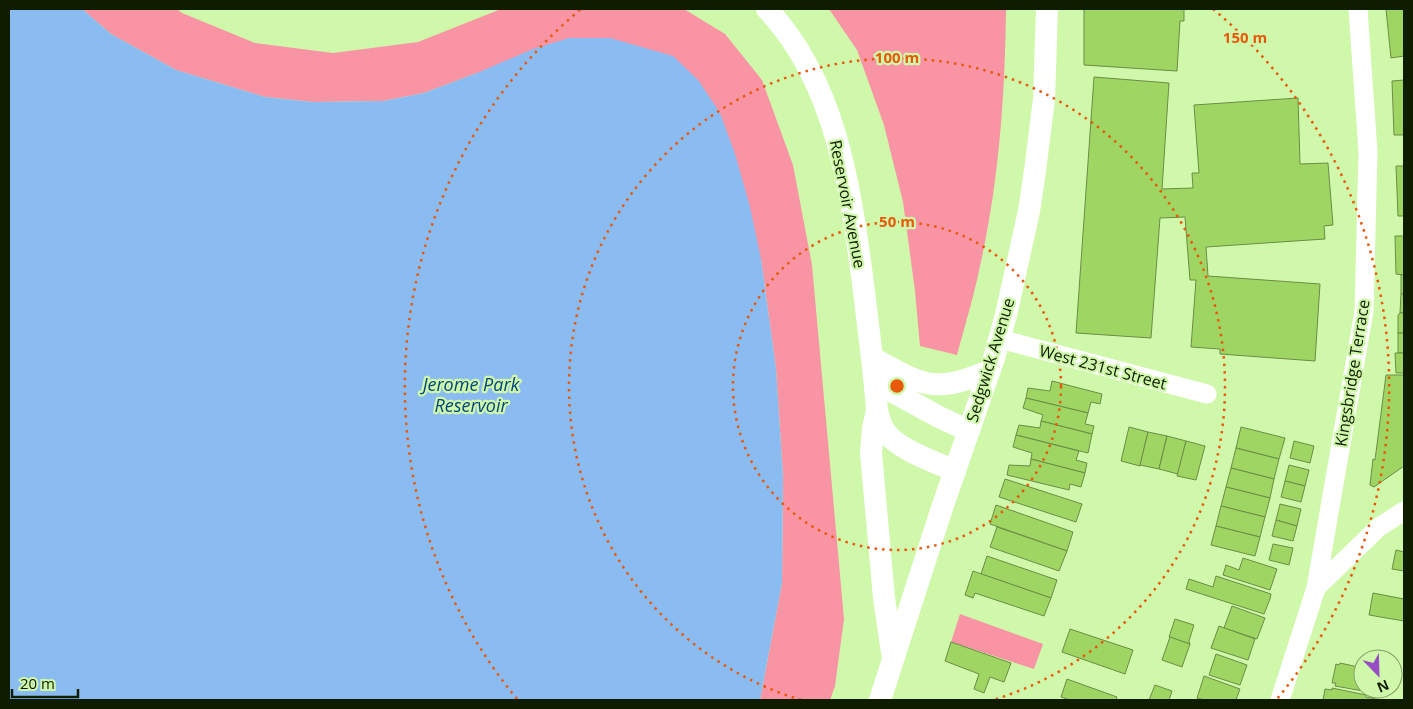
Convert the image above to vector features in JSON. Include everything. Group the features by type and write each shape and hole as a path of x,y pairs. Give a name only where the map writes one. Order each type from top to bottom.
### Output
{"street":[{"name":"Reservoir Avenue","path":"767,9 795,44 806,62 824,101 846,176 875,382 877,411 871,452 884,598 893,660"},
{"name":"Sedgwick Avenue","path":"880,700 1000,339 1029,212 1035,171 1044,99 1047,9"},
{"name":"Kingsbridge Terrace","path":"1280,700 1316,588 1364,311 1368,152 1358,9"},
{"name":"West 231st Street","path":"1000,339 1207,394"},
{"path":"872,358 920,382 931,384 950,384 990,371"},
{"path":"875,382 969,431"},
{"name":"Reservoir Avenue","path":"877,411 884,429 893,440 925,458 955,471"},
{"path":"1316,588 1379,527 1404,511"}],"shaded area":[{"path":"82,9 177,9 182,13 255,43 333,53 418,42 501,9 684,9 725,34 762,80 793,165 812,265 844,619 835,686 830,700 760,700 782,583 783,477 776,369 761,259 477,73 424,93 383,101 313,102 265,97 176,70 111,34"},
{"path":"829,9 1006,9 1000,138 992,202 978,277 957,355 920,346 903,202 884,125 857,50"},
{"path":"960,614 1043,644 1034,669 951,642"}],"water":[{"name":"Jerome Park Reservoir","path":"9,9 82,9 111,34 176,70 265,97 313,102 383,101 424,93 533,49 569,38 610,38 673,56 698,80 720,113 735,154 750,207 761,259 776,369 783,477 782,583 760,700 9,700"}],"building":[{"path":"1084,9 1184,9 1184,21 1180,21 1177,71 1084,65"},
{"path":"1386,9 1404,9 1404,56 1391,58"},
{"path":"1094,77 1169,83 1162,189 1193,188 1192,173 1199,173 1194,105 1298,98 1300,164 1328,163 1333,225 1324,226 1325,239 1206,247 1208,276 1320,284 1315,361 1220,354 1220,349 1191,347 1196,280 1190,280 1185,217 1160,218 1151,338 1076,333"},
{"path":"1404,80 1404,135 1394,135 1392,81"},
{"path":"1396,166 1404,166 1404,216 1398,216"},
{"path":"1395,236 1404,236 1404,275 1396,274"},
{"path":"1401,275 1404,275 1404,294 1401,294"},
{"path":"1401,294 1404,294 1404,313 1400,313"},
{"path":"1404,313 1404,333 1398,333 1398,315"},
{"path":"1398,333 1404,333 1404,353 1398,353"},
{"path":"1395,353 1404,353 1404,373 1396,373"},
{"path":"1386,375 1404,375 1404,466 1374,487 1370,485"},
{"path":"1052,381 1102,394 1100,404 1091,402 1088,413 1026,398 1028,388 1050,391"},
{"path":"1026,398 1088,413 1085,424 1094,426 1092,434 1041,421 1043,415 1023,408"},
{"path":"1041,421 1092,434 1088,453 1016,435 1019,425 1040,428"},
{"path":"1129,427 1148,432 1140,466 1121,461"},
{"path":"1241,427 1285,438 1279,459 1236,448"},
{"path":"1148,432 1167,436 1159,469 1140,465"},
{"path":"1016,435 1079,451 1076,460 1087,463 1085,473 1031,459 1032,453 1013,447"},
{"path":"1167,436 1186,441 1178,474 1159,469"},
{"path":"1186,441 1205,446 1196,480 1177,476"},
{"path":"1294,441 1314,446 1310,463 1290,458"},
{"path":"1236,448 1279,459 1274,479 1231,468"},
{"path":"1031,459 1085,473 1081,487 1070,484 1069,490 1007,475 1009,465 1030,466"},
{"path":"1289,465 1309,470 1305,486 1285,481"},
{"path":"1231,468 1274,479 1270,498 1226,487"},
{"path":"1005,479 1082,504 1076,522 999,497"},
{"path":"1285,481 1305,486 1301,502 1281,497"},
{"path":"1226,487 1270,498 1265,517 1221,506"},
{"path":"1280,504 1301,509 1297,526 1276,520"},
{"path":"996,505 1073,532 1067,551 990,524"},
{"path":"1221,506 1265,517 1260,537 1216,526"},
{"path":"1276,520 1297,526 1293,541 1272,536"},
{"path":"1216,526 1260,537 1255,556 1211,545"},
{"path":"997,527 1067,551 1059,571 990,547"},
{"path":"1273,544 1293,548 1289,565 1269,560"},
{"path":"1396,550 1404,552 1404,571 1392,569"},
{"path":"987,556 1057,580 1051,598 981,574"},
{"path":"1243,558 1277,569 1270,590 1223,575 1226,565 1239,570"},
{"path":"973,571 1051,598 1044,616 975,593 973,598 965,595"},
{"path":"1216,576 1271,594 1264,614 1186,589 1189,579 1213,587"},
{"path":"1373,593 1404,599 1404,621 1369,615"},
{"path":"1232,606 1265,618 1257,639 1224,628"},
{"path":"1175,619 1194,625 1189,641 1190,644 1169,637"},
{"path":"1219,626 1255,639 1248,660 1211,648"},
{"path":"1070,629 1133,650 1125,674 1062,652"},
{"path":"1170,637 1190,644 1182,667 1162,660"},
{"path":"951,642 1011,663 1004,682 990,677 984,693 974,689 979,674 945,661"},
{"path":"1216,654 1247,665 1240,685 1209,675"},
{"path":"1340,663 1353,666 1353,689 1335,686 1336,683 1332,683 1336,664 1339,665"},
{"path":"1204,676 1240,689 1236,700 1204,700 1197,698"},
{"path":"1067,679 1117,697 1116,700 1070,700 1061,697"},
{"path":"1155,685 1172,691 1169,700 1149,700"},
{"path":"1332,688 1353,692 1353,699 1380,700 1323,700 1325,689 1332,690"}]}
